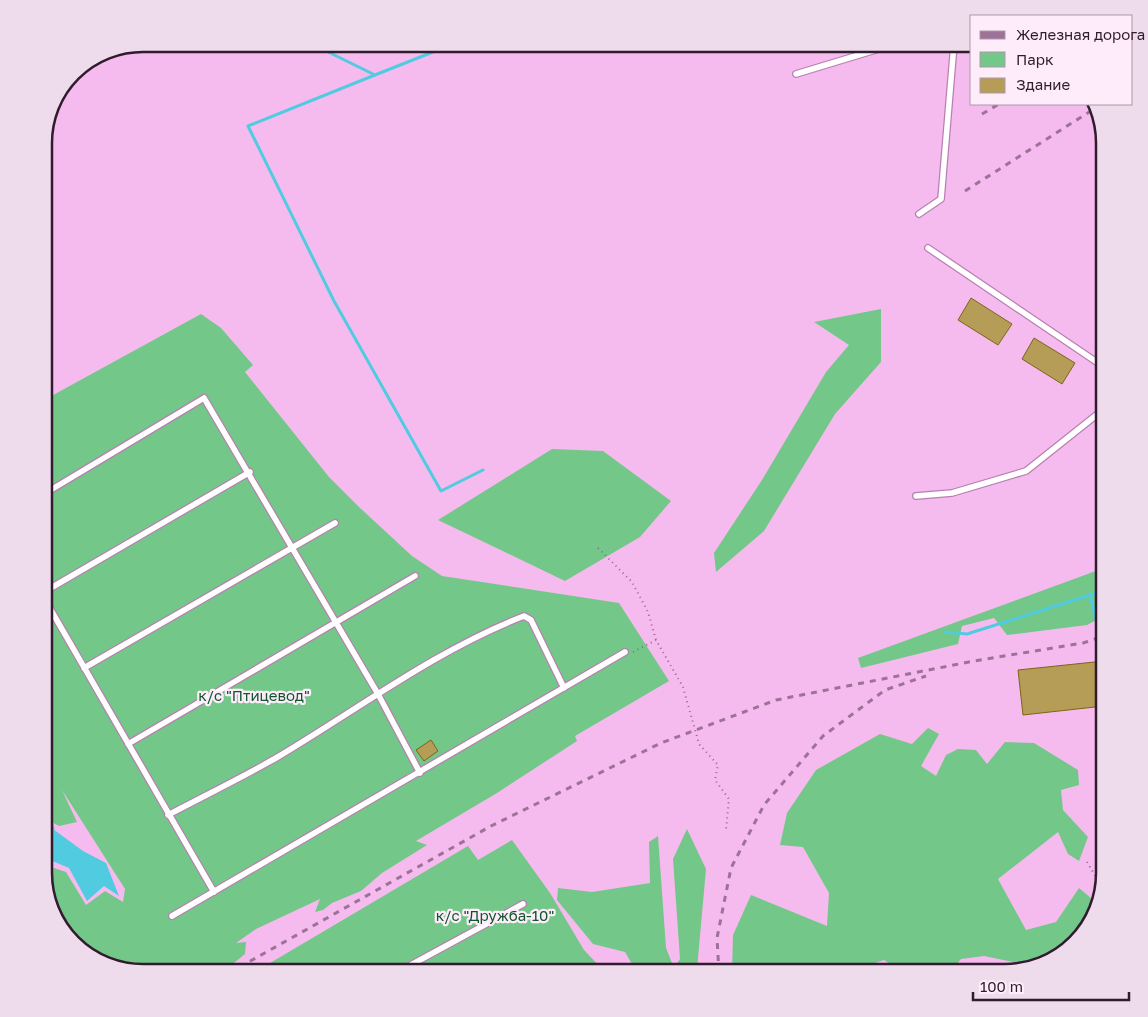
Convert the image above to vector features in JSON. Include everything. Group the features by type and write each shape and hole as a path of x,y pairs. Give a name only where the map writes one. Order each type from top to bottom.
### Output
{"lane":[{"path":"796,74 868,52"},
{"path":"918,214 941,199 953,52"},
{"path":"928,248 1095,361"},
{"path":"53,489 204,398 250,472 334,622 378,694 420,773"},
{"path":"916,496 952,493 1026,471 1095,416"},
{"path":"53,587 250,472"},
{"path":"84,668 335,523"},
{"path":"128,744 415,576"},
{"path":"53,614 214,892"},
{"path":"168,815 275,758 378,694 497,627 524,616 532,620 564,688"},
{"path":"172,916 625,652"},
{"path":"413,964 523,904"}],"path":[{"path":"598,548 632,582 648,612 656,640 683,687 699,744 718,765 715,780 729,799 726,830"},
{"path":"625,652 637,652 656,640"},
{"path":"1087,862 1096,877"}],"green space":[{"path":"881,309 881,362 835,414 764,531 716,572 714,553 762,480 826,372 849,345 814,322"},
{"name":"к/с \"Птицевод\"","path":"201,314 221,328 253,365 245,372 329,477 412,556 442,576 619,603 669,681 575,736 577,741 497,793 416,841 427,845 382,873 361,891 332,903 323,910 315,912 320,899 256,929 236,943 246,942 245,954 232,964 132,964 109,958 79,938 68,924 59,908 53,885 53,868 66,872 86,905 105,891 123,902 125,889 62,790 77,822 59,826 53,823 53,395"},
{"path":"552,449 603,451 671,501 640,537 565,581 438,520"},
{"path":"1096,571 1096,620 1087,625 1007,635 994,618 962,626 958,644 861,668 858,658"},
{"path":"928,728 939,734 921,766 936,776 946,755 958,749 976,750 987,764 1005,742 1034,743 1078,770 1079,785 1061,790 1063,810 1088,837 1079,861 1068,854 1058,832 998,879 1026,930 1056,922 1079,888 1092,899 1083,919 1069,938 1039,958 1020,963 984,956 961,959 957,964 890,964 884,960 872,964 732,964 733,935 751,895 827,926 829,893 803,847 780,845 787,813 816,770 880,734 912,744"},
{"path":"687,829 706,869 697,964 677,964 680,959 673,859"},
{"path":"658,836 666,948 672,964 632,964 625,952 593,944 557,900 558,888 592,892 650,883 649,842"},
{"name":"к/с \"Дружба-10\"","path":"512,840 550,893 584,950 597,964 268,964 468,846 478,860"}],"shaded area":[{"path":"53,829 83,851 106,863 119,896 104,886 87,901 69,868 53,861"}],"building":[{"path":"971,298 1012,324 998,345 958,320"},
{"path":"1034,338 1075,363 1062,384 1022,359"},
{"path":"1096,662 1096,707 1023,715 1018,670"},
{"path":"431,740 438,751 424,761 416,750"}],"waterway":[{"path":"328,52 375,75 433,52"},
{"path":"375,75 248,126 334,301 441,491 483,470"},
{"path":"1090,595 1096,593"},
{"path":"945,632 967,634 1090,595 1096,618"}],"railway":[{"path":"982,114 997,105"},
{"path":"965,191 1090,112"},
{"path":"245,964 491,826 661,743 776,700 974,661 1083,643 1096,639"},
{"path":"718,964 717,938 731,868 764,805 823,736 885,690 926,676"}]}
